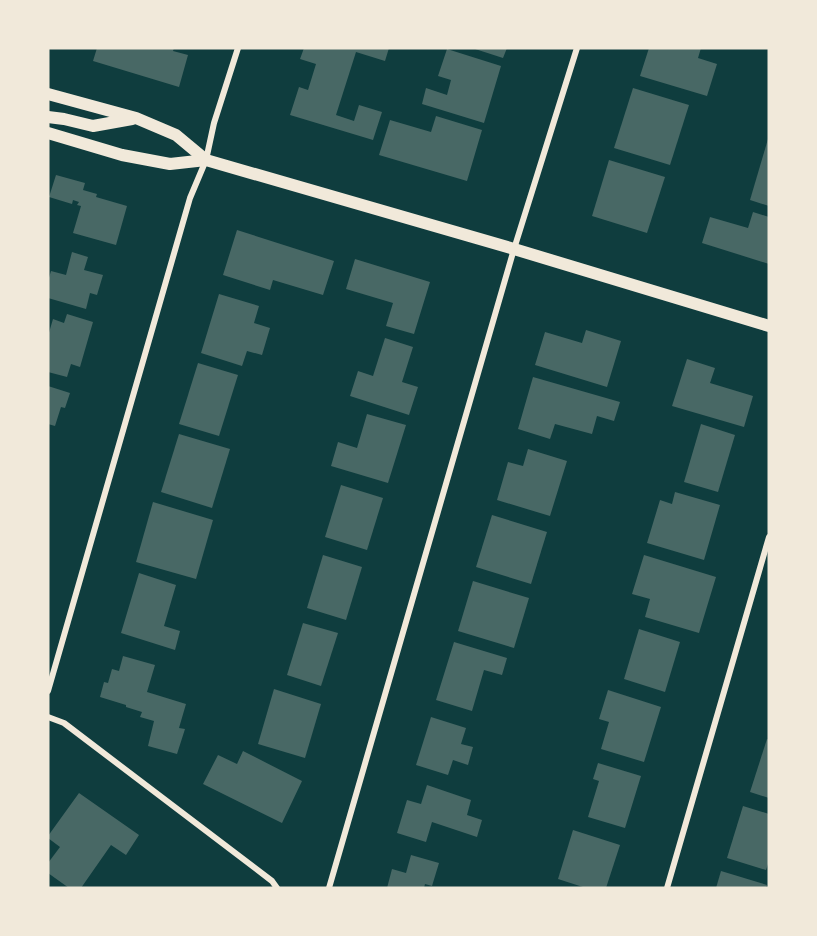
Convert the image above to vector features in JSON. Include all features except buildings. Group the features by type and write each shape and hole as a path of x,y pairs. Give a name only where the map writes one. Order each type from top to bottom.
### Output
{"main road":[{"path":"48,94 136,118 176,135 206,160"},
{"path":"48,117 93,126 136,118"},
{"path":"48,133 122,155 170,164 206,160 769,326"}],"street":[{"path":"48,691 190,198 206,160 214,123 238,48"},
{"path":"329,888 514,249 577,48"},
{"path":"667,888 769,537"},
{"path":"48,717 64,723 272,881 277,888"}]}
